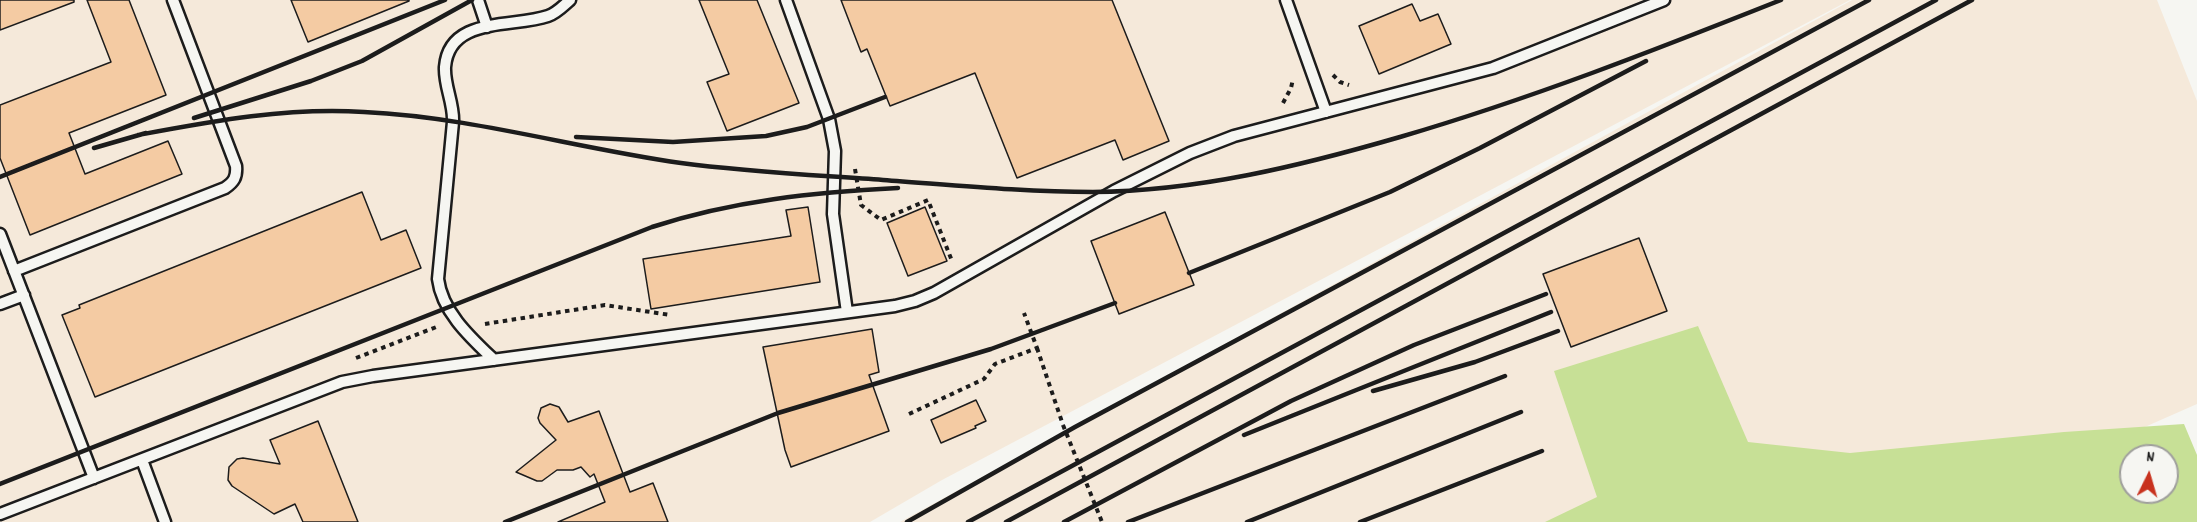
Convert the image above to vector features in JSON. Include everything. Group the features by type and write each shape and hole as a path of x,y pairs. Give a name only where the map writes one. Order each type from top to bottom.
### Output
{"lane":[{"path":"14,271 225,189 232,183 237,174 236,166 173,0"},
{"path":"478,0 487,27"},
{"path":"494,360 461,325 443,300 438,279 453,122 453,109 446,83 445,67 448,53 459,37 487,27 549,15 561,9 570,0"},
{"path":"786,0 829,119 835,151 834,214 848,312"},
{"path":"1286,0 1326,112"},
{"path":"0,514 342,382 895,306 915,301 1114,191 1190,153 1234,136 1493,68 1664,0"},
{"path":"0,234 94,478"},
{"path":"0,304 24,295"},
{"path":"142,460 165,522"}],"path":[{"path":"1328,70 1340,82 1351,86 1358,85"},
{"path":"855,167 861,205 880,220 928,200 954,265"},
{"path":"353,359 441,325 489,324 606,305 677,316"},
{"path":"1024,313 1063,425 1102,522"},
{"path":"909,414 984,379 995,364 1037,348"}],"shaded area":[{"path":"0,0 1850,0 942,480 870,522 0,522"},
{"path":"1852,0 2157,0 2197,101 2197,404 1929,522 900,522"}],"green space":[{"path":"1698,326 1748,442 1850,453 2064,432 2184,424 2197,455 2197,522 1545,522 1597,497 1554,371"}],"building":[{"path":"0,0 74,0 74,2 0,30"},
{"path":"87,0 129,0 166,95 69,133 85,174 168,141 182,174 30,235 0,158 0,105 111,62"},
{"path":"291,0 409,0 409,1 308,42"},
{"path":"699,0 757,0 799,103 727,131 707,82 729,74"},
{"path":"841,0 1112,0 1169,141 1123,160 1115,140 1017,178 975,73 890,106 867,49 861,52"},
{"path":"1412,4 1420,21 1438,14 1451,44 1379,74 1359,26"},
{"path":"362,192 381,240 406,230 421,268 95,397 62,315 80,308 79,305"},
{"path":"808,207 820,282 651,309 643,259 791,236 786,210"},
{"path":"925,207 947,261 908,276 887,223"},
{"path":"1165,212 1194,285 1119,314 1091,241"},
{"path":"1639,238 1667,311 1571,347 1543,274"},
{"path":"872,329 879,372 869,375 889,431 791,467 785,450 763,347"},
{"path":"976,400 986,421 975,426 976,428 941,443 931,420"},
{"path":"550,404 559,407 568,422 599,411 630,492 653,483 668,522 558,522 605,502 594,474 590,477 581,467 573,470 557,470 542,481 516,472 556,440 538,418 541,408"},
{"path":"318,421 358,522 303,522 295,504 274,514 232,486 228,480 229,467 237,459 280,464 270,440"}],"railway":[{"path":"0,177 445,0"},
{"path":"194,118 311,81 362,61 472,0"},
{"path":"138,135 278,113 364,112 483,126 641,157 731,169 1014,190 1132,191 1248,175 1325,158 1400,137 1544,90 1781,0"},
{"path":"907,522 1075,427 1869,0"},
{"path":"968,522 1936,0"},
{"path":"1006,522 1972,0"},
{"path":"1189,273 1390,192 1480,148 1646,61"},
{"path":"576,137 673,142 766,136 807,127 885,97"},
{"path":"94,148 146,133"},
{"path":"0,484 652,227 712,210 774,199 898,188"},
{"path":"1064,522 1291,401 1414,345 1546,294"},
{"path":"505,522 778,413 991,349 1115,303"},
{"path":"1244,435 1551,312"},
{"path":"1373,391 1475,362 1558,331"},
{"path":"1128,522 1505,376"},
{"path":"1247,522 1521,412"},
{"path":"1360,522 1542,451"}]}
